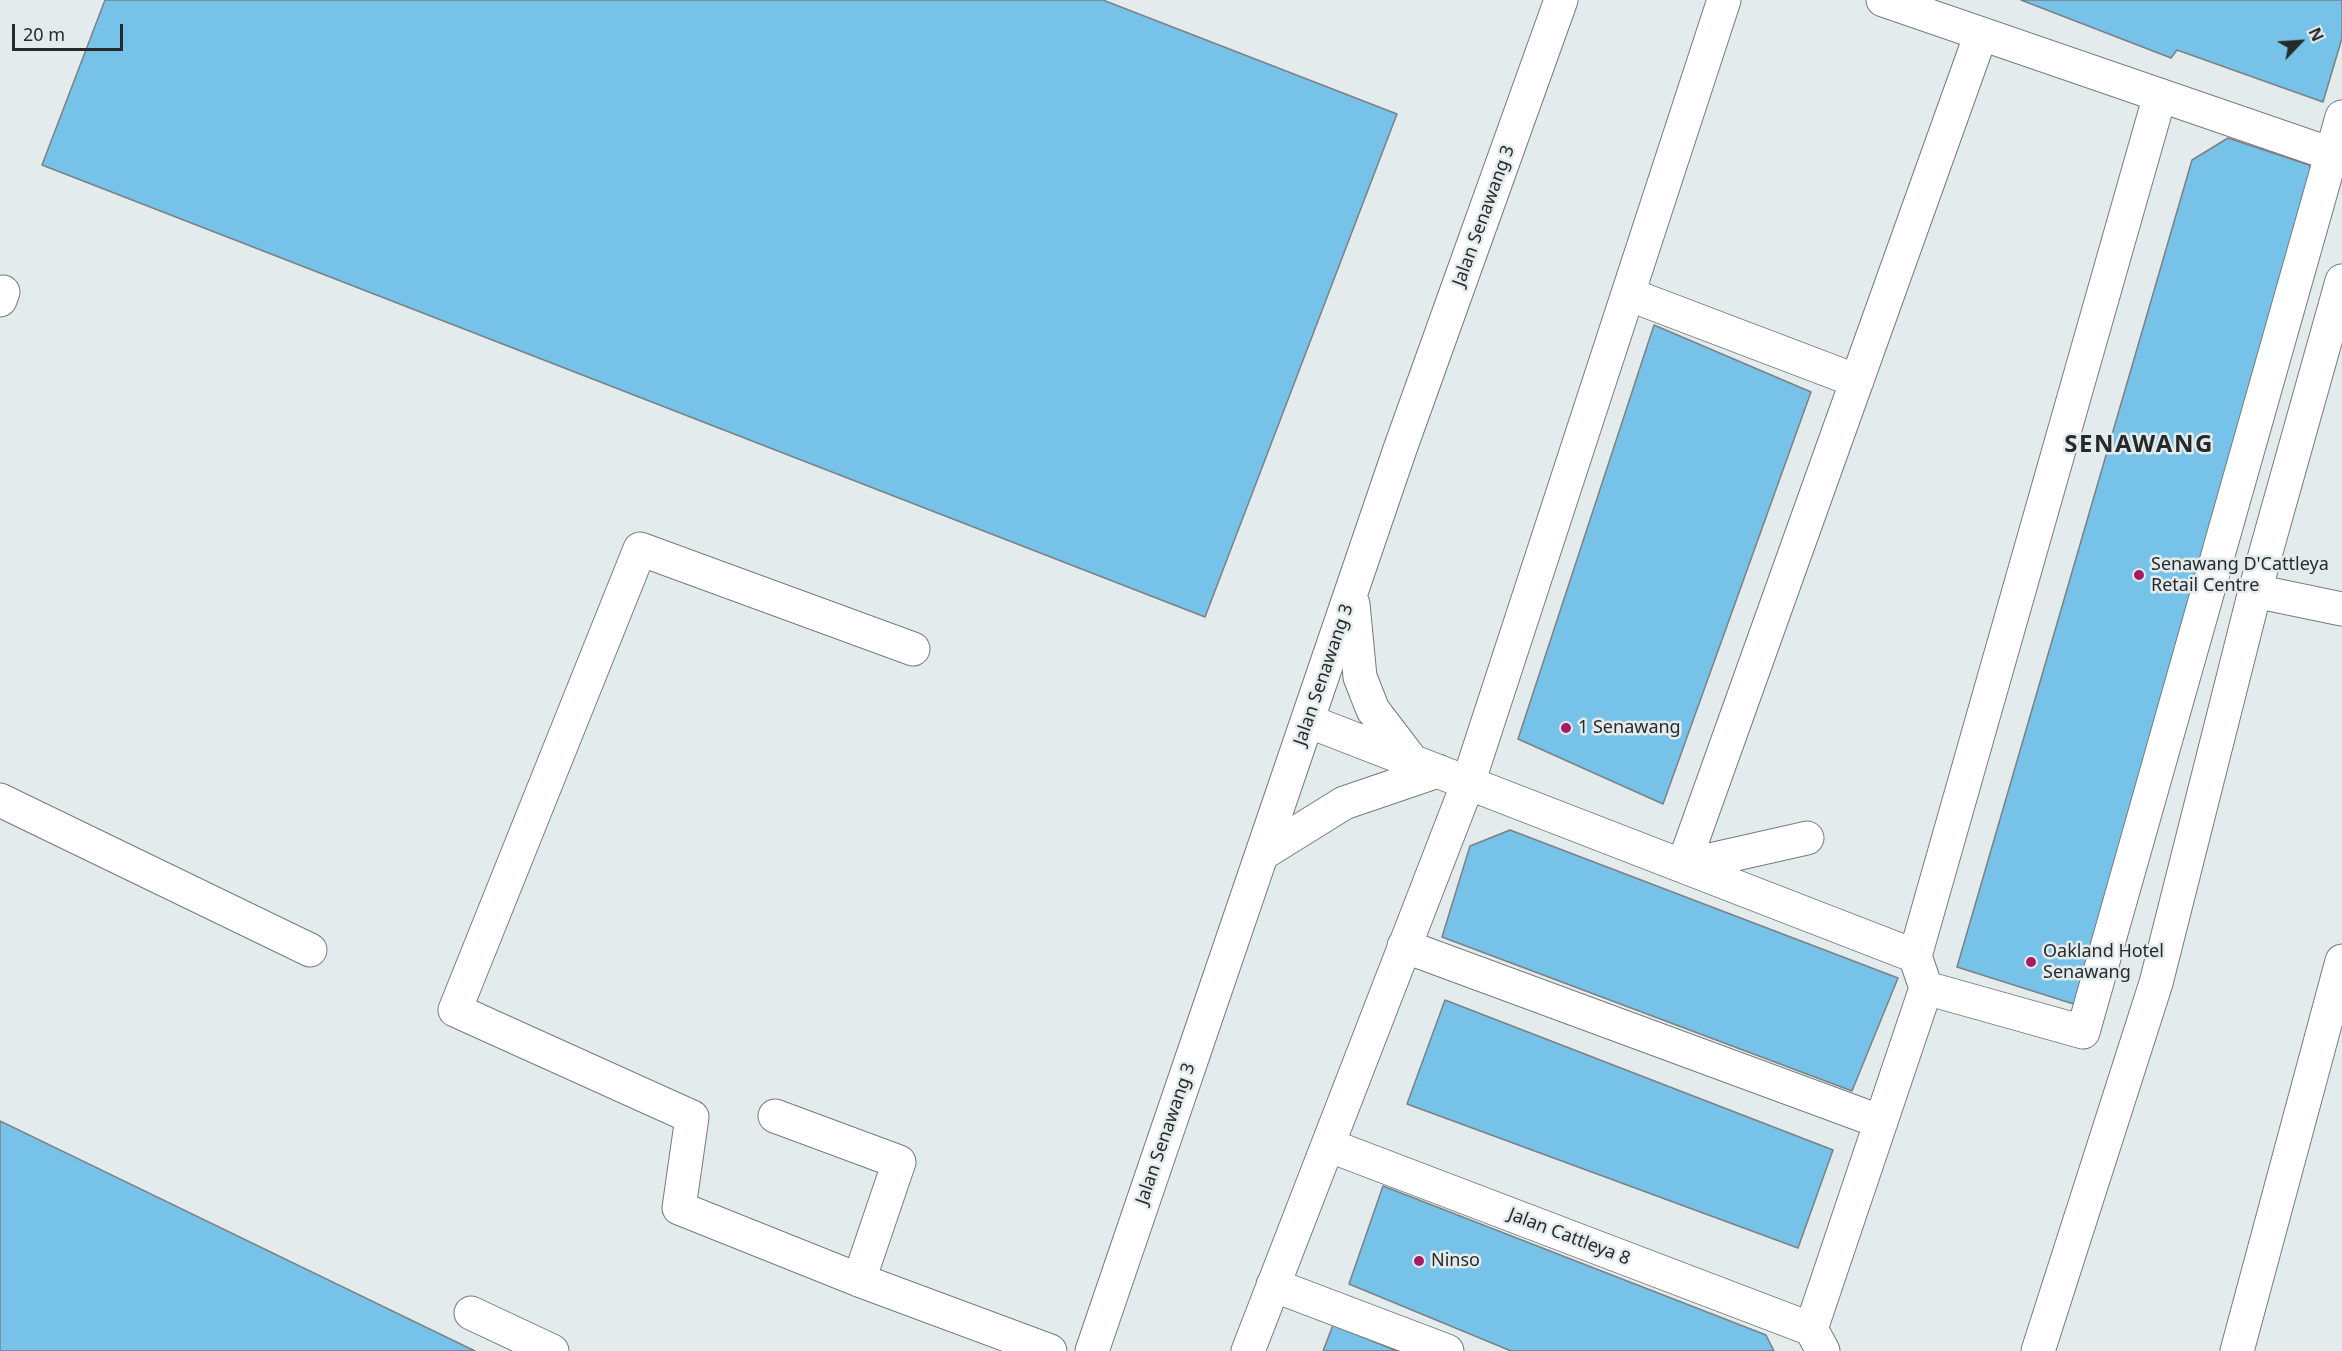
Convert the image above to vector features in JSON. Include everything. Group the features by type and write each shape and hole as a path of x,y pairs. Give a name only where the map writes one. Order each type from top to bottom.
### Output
{"street":[{"name":"Jalan Senawang 3","path":"1095,1347 1400,449 1561,0"},
{"path":"1248,1351 1404,946 1439,772 1628,294 1724,0"},
{"path":"1883,0 2331,154"},
{"path":"1683,866 1981,34"},
{"path":"1817,1340 1881,1122 1926,988 1915,956 2160,95"},
{"path":"1926,988 2083,1032 2342,117"},
{"path":"2038,1351 2156,983 2255,591 2342,281"},
{"path":"1628,294 1857,381"},
{"path":"913,649 640,549 455,1010 692,1117 679,1208 859,1280 1050,1351"},
{"path":"2255,591 2342,609"},
{"path":"1352,593 1359,677 1373,710 1439,772"},
{"path":"1308,721 1915,956"},
{"path":"1262,854 1344,803 1439,772"},
{"path":"0,800 310,950"},
{"path":"1683,866 1807,838"},
{"path":"1404,946 1881,1122"},
{"path":"2237,1351 2342,961"},
{"path":"775,1116 899,1162 859,1280"},
{"name":"Jalan Cattleya 8","path":"1328,1145 1817,1340"},
{"path":"1274,1285 1447,1351"},
{"path":"471,1313 552,1351"}],"building":[{"path":"105,0 1103,0 1397,114 1205,617 42,165"},
{"path":"2021,0 2342,0 2342,38 2323,102 2177,50 2171,58"},
{"name":"Senawang D'Cattleya Retail Centre","path":"2228,138 2309,165 2319,183 2083,1007 1957,967 2192,160"},
{"path":"1654,325 1811,392 1663,804 1518,739"},
{"path":"1510,830 1898,978 1852,1091 1442,937 1470,846"},
{"path":"1445,1000 1833,1150 1798,1248 1407,1104"},
{"path":"0,1121 475,1351 0,1351"},
{"path":"1383,1186 1766,1335 1774,1351 1511,1351 1349,1284"},
{"path":"1333,1325 1397,1351 1323,1351"}],"place":[{"name":"Senawang D'Cattleya Retail Centre","path":"2139,575"},
{"name":"1 Senawang","path":"1566,728"},
{"name":"Oakland Hotel Senawang","path":"2031,962"},
{"name":"Ninso","path":"1419,1261"}],"district":[{"name":"SENAWANG","path":"2139,445"}]}
